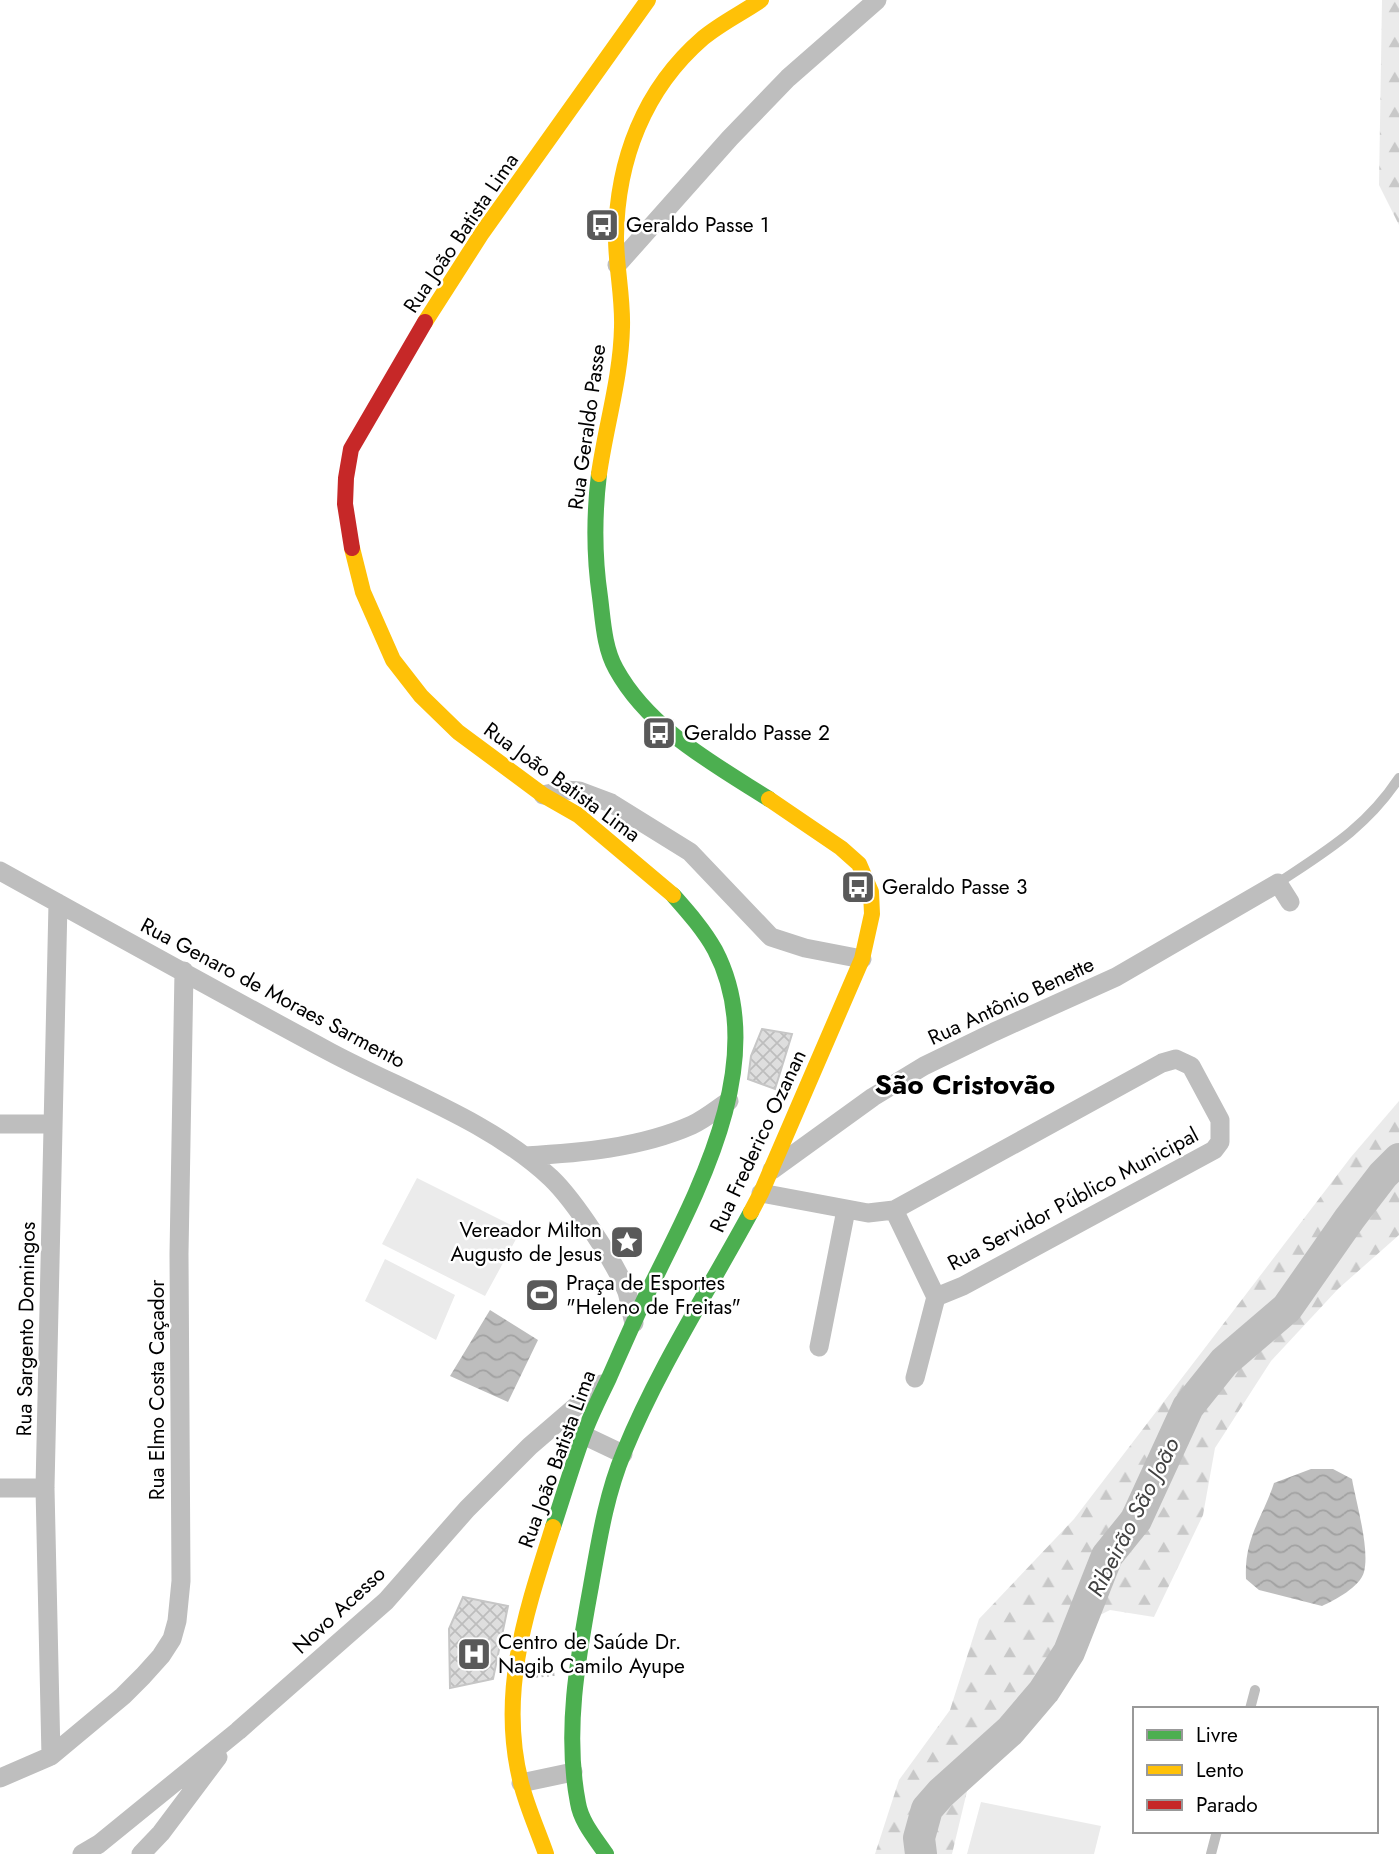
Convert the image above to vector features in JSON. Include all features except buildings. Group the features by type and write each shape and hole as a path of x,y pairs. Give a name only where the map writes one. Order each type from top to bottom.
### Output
{"street":[{"name":"Rua João Batista Lima","path":"546,1854 521,1783 514,1735 513,1679 525,1614 583,1435 671,1249 715,1144 729,1101 736,1041 733,1009 726,978 715,950 697,923 666,887 578,815 542,795 458,732 421,696 393,660 363,593 352,551 345,504 346,478 351,449 366,420 445,289 601,63 648,0"},
{"name":"Rua Geraldo Passe","path":"761,0 704,38 652,100 631,141 622,175 617,214 622,338 619,369 599,473 595,522 597,583 603,625 615,667 636,699 678,738 788,810 845,851 861,867 869,884 872,906 869,938 862,959"},
{"path":"617,265 730,138 788,78 877,0"},
{"path":"542,795 579,790 611,803 690,852 771,937 805,948 862,959"},
{"name":"Rua Genaro de Moraes Sarmento","path":"0,871 332,1053 465,1119 524,1156 552,1178 572,1202 628,1294 634,1323"},
{"path":"1278,883 1290,902"},
{"name":"Rua Antônio Benette","path":"771,1171 873,1097 924,1066 1116,977 1278,883"},
{"name":"Rua Sargento Domingos","path":"51,1756 45,1488 58,903"},
{"name":"Rua Frederico Ozanan","path":"606,1854 589,1829 578,1805 573,1772 572,1736 576,1671 610,1492 643,1409 761,1193 862,959"},
{"name":"Rua Elmo Costa Caçador","path":"0,1778 51,1756 124,1696 167,1648 177,1621 181,1581 179,1254 184,971"},
{"name":"Rua Servidor Público Municipal","path":"1176,1059 1191,1066 1220,1119 1220,1142 1214,1150 962,1286 936,1297 894,1210 1162,1063 1176,1059"},
{"path":"524,1156 561,1154 661,1137 694,1124 729,1101"},
{"path":"0,1124 52,1124"},
{"path":"761,1193 868,1213 894,1210"},
{"path":"819,1347 846,1210"},
{"path":"915,1378 936,1297"},
{"name":"Novo Acesso","path":"82,1854 99,1844 238,1731 386,1601 467,1509 530,1447 608,1379"},
{"path":"583,1435 623,1454"},
{"path":"0,1488 45,1488"},
{"path":"141,1854 161,1833 238,1731"},
{"path":"521,1783 573,1772"}],"lane":[{"path":"1278,883 1358,827 1374,812 1399,778"},
{"path":"1251,1707 1255,1690"},
{"path":"1211,1854 1216,1833"}],"path":[{"path":"513,1679 576,1671"}],"green space":[{"path":"1382,0 1399,0 1399,225 1379,185"},
{"path":"1399,1101 1399,1235 1338,1289 1271,1361 1215,1448 1203,1515 1154,1617 1110,1610 1098,1616 969,1783 952,1854 875,1854 899,1780 950,1710 979,1619 1074,1519 1351,1157"},
{"path":"417,1178 521,1230 485,1296 382,1244"},
{"path":"385,1259 455,1295 436,1340 365,1301"},
{"path":"981,1802 1101,1826 1094,1854 967,1854"}],"water":[{"path":"490,1310 538,1340 508,1402 450,1376"},
{"path":"1311,1469 1333,1469 1352,1479 1365,1551 1362,1578 1346,1592 1322,1606 1259,1590 1246,1579 1251,1540 1274,1483"}],"waterway":[{"name":"Ribeirão São João","path":"921,1854 919,1838 927,1809 1010,1731 1044,1691 1069,1652 1107,1556 1136,1520 1188,1407 1224,1362 1287,1308 1350,1218 1399,1159"}],"traffic: fast":[{"path":"599,474 597,566 605,634 616,669 646,710 664,727 705,758 769,799"},
{"path":"553,1527 589,1421 705,1172 721,1127 732,1082 736,1037 731,993 711,943 673,895"},
{"path":"606,1854 582,1817 572,1749 577,1667 604,1518 612,1485 637,1421 751,1212"}],"traffic: slow":[{"path":"425,322 482,233 648,0"},
{"path":"599,474 621,346 622,316 616,237 618,208 628,154 650,103 682,58 703,38 761,0"},
{"path":"352,548 363,592 393,660 421,696 458,732 543,795 578,815 673,895"},
{"path":"751,1212 862,959 872,914 871,892 859,864 841,848 769,799"},
{"path":"546,1854 521,1783 512,1717 518,1653 533,1590 553,1527"}],"traffic: jam":[{"path":"352,548 345,504 351,449 425,322"}],"place":[{"name":"Geraldo Passe 1","path":"602,225"},
{"name":"Geraldo Passe 2","path":"659,733"},
{"name":"Geraldo Passe 3","path":"858,887"},
{"name":"Vereador Milton Augusto de Jesus","path":"627,1242"},
{"name":"Praça de Esportes \"Heleno de Freitas\"","path":"542,1295"},
{"name":"Centro de Saúde Dr. Nagib Camilo Ayupe","path":"474,1654"}],"district":[{"name":"São Cristovão","path":"965,1084"}]}
